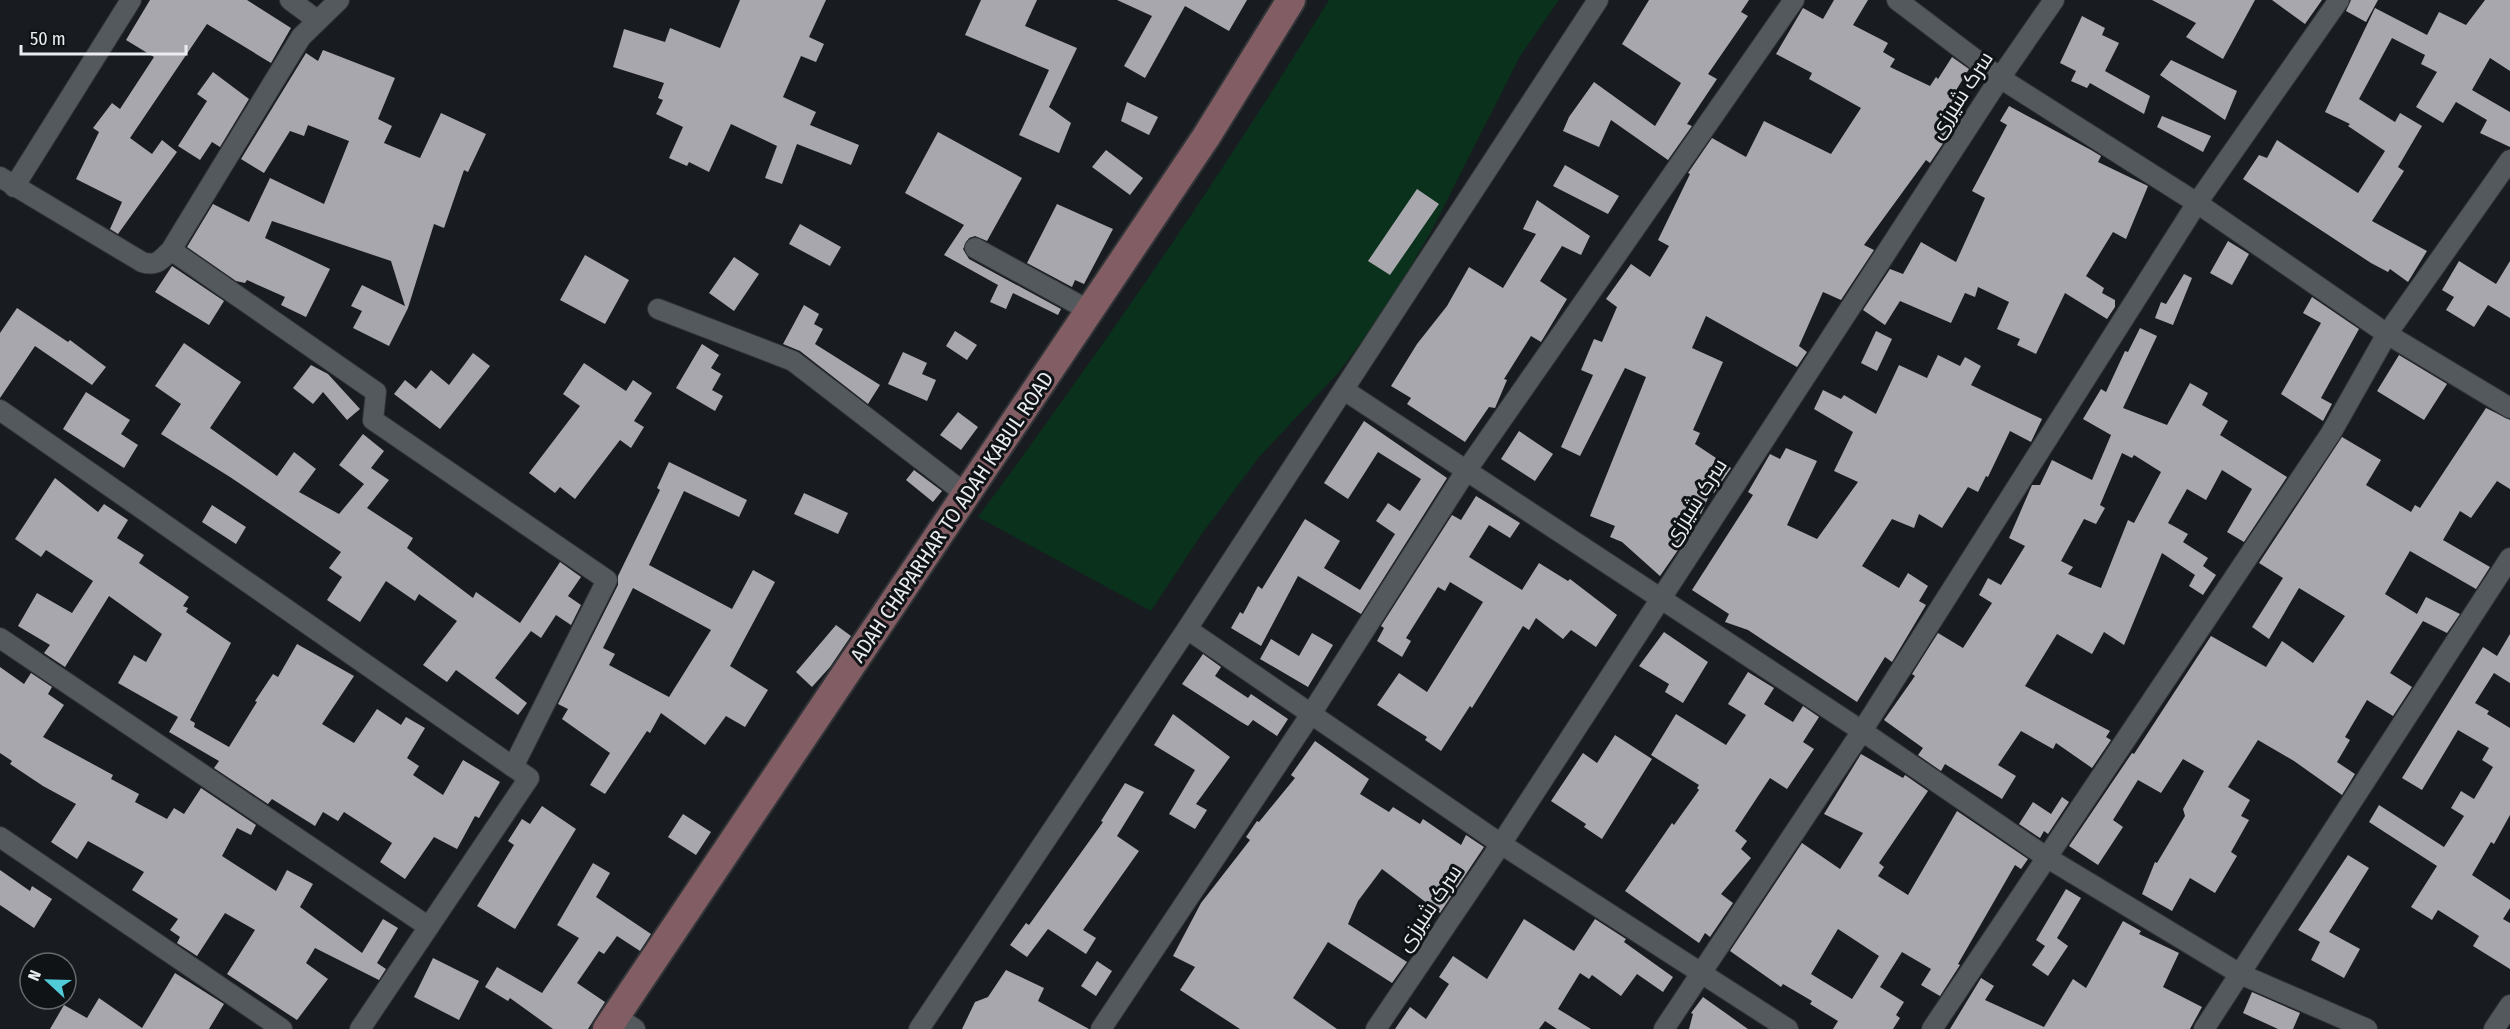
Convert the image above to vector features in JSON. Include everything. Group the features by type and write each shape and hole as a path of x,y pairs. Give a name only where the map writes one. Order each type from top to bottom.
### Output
{"main road":[{"name":"ADAH CHAPARHAR TO ADAH KABUL ROAD","path":"615,1026 1206,137 1291,0"}],"street":[{"path":"131,0 7,182 142,262 151,265 158,263 171,250 301,37 339,0"},
{"path":"290,0 317,20"},
{"path":"919,1029 1187,629 1598,0"},
{"path":"1101,1029 1311,714 1466,471 1794,0"},
{"path":"1897,0 2000,78 2197,203 2387,334 2510,408"},
{"name":"سرک شیرزی","path":"1376,1029 1501,844 2000,78 2054,0"},
{"path":"1664,1029 1862,731 2197,203 2339,0"},
{"path":"1932,1029 2331,433 2387,334 2510,160"},
{"path":"975,248 1090,311"},
{"path":"171,250 376,393 373,420 607,580 513,766"},
{"path":"658,309 793,361 967,495"},
{"path":"1344,390 1862,731 2046,857 2240,974 2367,1029"},
{"path":"0,410 529,778 360,1029"},
{"path":"2204,1029 2510,558"},
{"path":"1187,629 1501,844 1788,1029"},
{"path":"0,638 429,927"},
{"path":"0,837 282,1029"},
{"path":"2494,1029 2510,1005"}],"green space":[{"path":"1329,0 1559,0 1520,56 1434,226 1387,308 1339,372 1259,457 1201,535 1151,611 978,517 1070,390 1203,198"}],"building":[{"path":"150,0 247,0 291,28 271,63 207,24 130,138 152,154 162,140 177,152 118,234 110,229 122,202 76,179 99,132 93,128 112,103 120,109 154,57 126,40"},
{"path":"740,0 826,0 809,37 824,44 816,62 801,56 783,97 816,112 810,125 859,145 851,165 797,144 782,184 765,178 777,146 731,124 709,172 689,162 687,166 669,158 683,127 656,114 663,100 658,98 664,83 613,67 624,29 665,42 670,28 720,48"},
{"path":"981,0 1037,0 1025,26 1077,48 1049,107 1071,123 1059,153 1019,135 1049,70 965,35"},
{"path":"1117,0 1247,0 1229,31 1185,6 1145,78 1124,66 1152,16"},
{"path":"1649,0 1749,0 1741,12 1748,16 1708,74 1717,79 1687,124 1692,126 1668,160 1611,120 1599,147 1563,131 1569,117 1594,82 1655,126 1681,83 1622,44"},
{"path":"1834,0 1868,0 1853,25 1888,43 1883,52 1895,59 1890,67 1930,86 1936,77 1938,79 1952,57 1969,69 1955,92 1966,100 1944,129 1950,133 1930,163 1926,160 1864,245 1874,250 1841,300 1823,292 1799,346 1807,352 1797,367 1706,316 1692,348 1723,362 1693,430 1700,433 1695,444 1731,468 1714,493 1711,491 1701,514 1696,511 1685,540 1660,576 1622,542 1610,537 1615,526 1590,516 1646,377 1625,368 1580,456 1561,447 1593,375 1581,370 1594,339 1602,342 1617,307 1606,299 1631,264 1650,277 1669,246 1658,240 1690,174 1688,173 1712,138 1746,157 1764,121 1831,154 1861,108 1809,79 1812,73 1776,54 1803,8 1823,19"},
{"path":"2152,0 2255,0 2223,59 2186,37 2196,23"},
{"path":"2272,0 2322,0 2305,24"},
{"path":"2351,0 2378,0 2366,22 2346,11"},
{"path":"2485,0 2510,0 2510,71 2490,58 2472,90 2510,112 2510,147 2480,133 2487,120 2456,102 2443,123 2416,107 2437,72 2421,64 2425,55 2392,38 2359,99 2395,122 2400,113 2422,126 2398,167 2404,171 2372,221 2427,251 2408,282 2390,269 2388,272 2371,263 2243,179 2259,155 2267,158 2277,140 2358,193 2385,151 2348,126 2350,124 2325,112 2375,8 2427,35 2439,12 2466,25"},
{"path":"2082,16 2105,28 2102,35 2119,43 2105,71 2150,96 2144,114 2090,83 2087,88 2071,81 2076,71 2060,63"},
{"path":"323,50 395,78 378,119 392,126 384,143 420,158 441,113 486,134 468,172 464,170 444,228 434,224 408,308 389,346 353,328 362,311 351,306 362,285 405,306 391,261 272,221 265,238 330,269 306,317 281,305 285,297 247,280 245,283 236,281 187,247 213,204 249,222 270,178 324,204 349,141 308,125 304,136 290,131 264,173 241,159 306,53 318,61"},
{"path":"2171,60 2237,91 2225,120 2160,75"},
{"path":"213,72 249,99 220,147 212,142 200,160 178,146 207,101 197,94"},
{"path":"1127,102 1158,117 1149,135 1121,121"},
{"path":"2009,106 2101,156 2098,162 2148,186 2126,239 2113,232 2086,276 2104,288 2102,293 2115,300 2115,307 2107,319 2065,293 2036,354 2017,345 2020,339 1997,329 2009,302 1978,287 1975,297 1965,293 1951,323 1900,301 1885,325 1863,310 1890,269 1903,274 1921,242 1956,262 1985,198 1972,191 2007,125 2000,121"},
{"path":"2162,116 2211,136 2203,152 2157,127"},
{"path":"938,132 1022,178 987,241 975,236 969,238 963,249 969,259 1061,309 1058,315 1013,293 1006,309 990,302 998,285 944,255 964,225 905,193"},
{"path":"1106,150 1143,178 1130,195 1092,167"},
{"path":"1565,165 1619,196 1608,214 1553,186"},
{"path":"1417,189 1439,204 1390,275 1368,261"},
{"path":"1537,200 1590,236 1581,255 1562,246 1540,281 1567,299 1541,342 1531,336 1504,379 1507,380 1495,408 1489,407 1465,442 1407,404 1411,398 1391,386 1417,344 1447,306 1469,267 1503,288 1536,234 1523,229"},
{"path":"1057,204 1113,229 1084,284 1075,280 1072,287 1027,263"},
{"path":"800,224 841,247 830,266 789,244"},
{"path":"2228,241 2249,254 2232,285 2210,273"},
{"path":"585,255 629,280 605,324 560,300"},
{"path":"734,257 759,274 734,311 709,293"},
{"path":"2459,261 2496,284 2510,261 2510,318 2488,305 2474,327 2446,310 2454,297 2442,290"},
{"path":"172,266 224,301 209,325 155,292"},
{"path":"2184,274 2192,278 2173,325 2155,318 2161,302 2166,304"},
{"path":"2312,297 2359,329 2321,398 2332,404 2323,421 2281,394 2321,323 2303,313"},
{"path":"804,305 819,314 814,324 823,329 815,344 880,385 868,404 800,351 783,344"},
{"path":"17,308 68,342 70,340 106,367 92,385 35,346 0,398 0,333"},
{"path":"2140,328 2157,336 2123,408 2167,425 2190,383 2208,393 2202,405 2228,421 2220,435 2287,477 2244,542 2227,532 2252,489 2222,470 2206,500 2187,489 2168,523 2188,534 2183,542 2208,558 2203,566 2216,575 2203,595 2189,586 2195,575 2162,553 2124,645 2104,632 2092,654 2057,634 2025,686 2110,731 2106,737 2111,740 2092,768 2056,743 2053,749 2021,731 1998,765 2016,776 2002,799 1945,764 1941,771 1918,755 1923,748 1884,720 1915,676 1912,674 1938,633 1963,648 1992,603 1979,595 1988,578 2001,585 2025,546 2009,538 2032,485 2040,485 2052,460 2092,480 2111,435 2083,419 2101,389 2106,392 2125,351 2128,352","holes":["2122,453 2132,458 2134,455 2161,472 2134,523 2128,520 2101,588 2068,574 2073,567 2061,561 2084,519 2096,524 2105,508 2100,505"]},
{"path":"955,331 977,345 967,360 946,346"},
{"path":"1876,331 1892,339 1877,371 1861,363"},
{"path":"184,343 241,382 210,428 277,476 294,452 316,469 299,492 339,514 364,484 339,465 363,434 384,451 371,468 389,480 367,508 413,538 407,548 473,598 476,592 520,623 560,562 581,577 568,596 581,605 571,625 556,615 541,638 531,631 495,678 527,703 518,715 456,670 447,682 423,665 457,621 419,594 415,601 386,581 360,622 327,600 342,577 329,568 341,552 230,477 161,434 181,404 155,386"},
{"path":"702,344 719,355 711,368 721,374 712,390 723,396 715,411 676,388"},
{"path":"903,352 927,363 922,374 936,380 927,401 888,384"},
{"path":"473,353 490,366 440,429 394,394 405,380 416,389 431,370 449,385"},
{"path":"1938,355 1960,366 1965,357 1981,366 1971,385 2042,419 2031,442 2010,431 1988,477 1986,476 1978,492 1968,487 1942,528 1919,514 1914,528 1892,519 1862,566 1899,588 1908,573 1928,586 1919,601 1926,605 1892,662 1885,657 1857,702 1748,630 1725,622 1729,614 1692,590 1753,495 1748,492 1770,454 1780,459 1786,448 1817,461 1787,525 1817,539 1858,482 1834,471 1853,432 1814,409 1823,390 1841,399 1844,395 1876,414 1899,365 1927,378"},
{"path":"2399,355 2447,384 2424,420 2377,391"},
{"path":"584,363 626,391 633,380 652,393 634,421 644,427 631,448 620,440 575,499 560,487 555,493 529,473 580,406 563,394"},
{"path":"311,365 328,374 360,409 347,420 323,392 313,404 293,388"},
{"path":"86,392 130,420 121,434 138,445 124,468 63,429"},
{"path":"2486,408 2510,420 2510,489 2497,481 2471,518 2460,511 2443,540 2490,567 2476,589 2410,551 2385,594 2417,614 2426,597 2460,614 2447,633 2423,621 2390,673 2412,687 2393,716 2367,700 2345,737 2350,740 2337,762 2355,774 2342,795 2294,761 2258,740 2228,787 2250,800 2241,816 2249,820 2231,852 2237,856 2215,893 2190,878 2172,911 2142,894 2155,862 2157,863 2185,816 2183,809 2204,771 2183,759 2161,793 2138,780 2113,820 2123,827 2098,865 2069,846 2132,753 2134,754 2211,636 2266,667 2282,641 2313,663 2345,616 2299,588 2269,639 2252,627 2283,578 2259,563 2342,437 2381,460 2366,485 2411,512 2415,505 2420,508"},
{"path":"958,412 978,427 961,450 940,435"},
{"path":"1364,421 1447,478 1361,614 1298,576 1261,646 1231,628 1240,612 1243,614 1258,586 1262,589 1305,519 1340,541 1324,568 1360,590 1395,534 1376,521 1388,503 1400,511 1421,479 1378,452 1348,499 1324,483"},
{"path":"1519,431 1553,454 1535,481 1501,459"},
{"path":"669,462 747,500 739,517 684,491 649,565 732,609 753,570 775,582 730,666 768,690 745,727 726,716 705,745 661,713 650,733 647,731 605,794 590,785 610,753 562,719 568,709 558,704 618,585 618,576 660,490 657,488","holes":["633,588 711,630 669,697 609,665 615,654 603,648"]},
{"path":"914,470 942,491 933,502 906,480"},
{"path":"55,478 98,512 104,504 128,520 117,538 144,555 139,563 189,597 183,606 188,608 186,612 231,643 190,720 195,723 194,727 229,747 257,702 255,701 273,674 278,677 297,644 354,676 322,724 354,743 377,709 401,725 406,717 425,728 407,758 419,766 413,775 443,795 463,760 500,782 479,818 475,816 457,849 434,837 405,879 380,862 392,843 344,812 338,821 323,812 315,826 272,799 268,804 214,768 219,761 169,732 178,717 118,683 134,655 146,662 162,634 109,596 65,667 44,653 50,645 18,626 37,593 72,613 93,581 46,550 41,557 15,539"},
{"path":"804,493 848,513 838,534 794,514"},
{"path":"1476,496 1520,523 1510,538 1489,525 1469,557 1522,590 1539,563 1568,581 1570,579 1617,615 1596,647 1571,630 1563,639 1536,618 1529,630 1523,626 1472,708 1470,706 1441,751 1425,740 1427,737 1377,705 1399,673 1427,692 1483,602 1450,582 1445,591 1438,587 1406,638 1411,641 1402,657 1377,641 1384,628 1381,626 1452,515 1461,520"},
{"path":"212,505 246,527 236,544 202,522"},
{"path":"836,625 851,636 830,667 812,687 796,672"},
{"path":"1664,632 1708,662 1683,703 1665,692 1669,684 1639,666"},
{"path":"1312,633 1333,645 1308,687 1260,659 1271,639 1299,656"},
{"path":"2510,634 2510,683 2494,673 2475,703 2489,711 2487,714 2510,728 2510,815 2494,844 2491,842 2472,875 2510,900 2510,908 2503,919 2510,923 2510,969 2473,946 2479,936 2438,910 2432,920 2411,907 2437,866 2369,822 2379,805 2444,847 2464,816 2451,808 2461,791 2474,799 2493,767 2482,760 2489,748 2458,730 2422,790 2402,778 2483,647 2497,656"},
{"path":"1203,654 1221,667 1215,676 1248,698 1251,694 1288,719 1277,736 1253,720 1248,726 1182,684"},
{"path":"0,667 24,684 31,673 52,687 48,694 64,705 43,737 113,775 111,779 139,794 135,802 167,819 174,808 184,814 201,788 256,825 251,835 237,828 222,856 276,891 287,870 313,884 300,907 362,953 383,919 398,928 377,963 386,969 379,980 315,948 306,963 328,979 297,1020 227,974 255,930 225,913 197,956 177,943 180,937 170,930 178,919 132,890 144,872 88,841 77,859 51,842 76,804 10,764 12,761 0,753"},
{"path":"1748,672 1774,688 1764,704 1793,722 1803,706 1819,717 1803,742 1814,749 1787,789 1770,778 1735,831 1747,841 1741,849 1751,858 1721,894 1733,903 1710,937 1705,933 1699,943 1625,891 1672,823 1674,825 1699,790 1697,788 1699,785 1651,755 1676,714 1726,745 1746,715 1728,704"},
{"path":"1173,714 1230,757 1196,804 1207,810 1195,829 1169,814 1195,770 1154,745"},
{"path":"1615,735 1652,759 1602,839 1584,827 1586,824 1551,801 1583,753 1597,763"},
{"path":"1315,741 1369,779 1360,794 1389,812 1393,807 1420,824 1423,819 1461,845 1466,835 1484,847 1440,913 1382,869 1358,901 1348,924 1407,962 1392,983 1328,942 1293,998 1337,1029 1240,1029 1180,990 1195,967 1173,956 1201,903 1250,840 1246,837 1257,821 1259,822 1295,778 1291,775"},
{"path":"1861,754 1903,778 1905,775 1928,791 1879,863 1884,867 1878,876 1908,895 1957,811 2028,859 2021,869 2015,865 1958,964 1960,965 1940,996 1921,985 1931,969 1902,952 1880,987 1904,1002 1896,1015 1900,1018 1893,1029 1833,1029 1838,1021 1810,1004 1812,1001 1783,984 1781,987 1730,951 1802,843 1840,869 1863,833 1824,814","holes":["1838,929 1879,956 1852,999 1811,974"]},
{"path":"1125,783 1144,792 1117,836 1139,851 1083,930 1096,938 1086,954 1048,929 1027,957 1010,945 1026,923 1029,925 1103,822 1101,821"},
{"path":"2062,797 2069,802 2048,834 2044,831 2040,838 2019,824 2033,802 2051,814"},
{"path":"542,806 576,829 515,929 477,906 514,845 508,841 522,819 530,824"},
{"path":"683,814 711,832 696,855 668,837"},
{"path":"2348,855 2369,868 2329,932 2360,949 2344,978 2311,960 2320,942 2298,930"},
{"path":"593,863 610,873 596,897 651,934 640,951 617,936 604,954 599,951 577,983 605,1002 588,1029 553,1029 510,998 508,1001 485,987 497,967 542,993 579,938 557,925"},
{"path":"0,870 30,891 32,886 52,899 34,928 0,905"},
{"path":"2066,889 2081,898 2057,938 2068,946 2048,976 2032,965 2045,946 2036,940"},
{"path":"1524,919 1574,951 1595,919 1626,939 1624,942 1673,977 1663,992 1637,974 1621,996 1592,975 1589,979 1580,973 1558,1009 1591,1029 1557,1029 1545,1021 1539,1029 1395,1029 1410,1007 1426,1019 1449,984 1439,977 1453,956 1487,979"},
{"path":"2123,921 2141,931 2139,934 2179,953 2163,987 2202,1007 2190,1029 1950,1029 1981,978 1994,986 1985,1000 2044,1027 2073,979 2086,988"},
{"path":"433,958 479,981 459,1020 414,997"},
{"path":"1097,961 1112,971 1096,996 1081,986"},
{"path":"1006,970 1044,988 1038,1001 1089,1029 962,1029 975,1002 988,997"},
{"path":"175,973 224,1004 209,1029 50,1029 60,1011 75,1011 87,1018 99,998 142,1028"},
{"path":"2252,992 2300,1013 2293,1029 2278,1029 2243,1013"},
{"path":"1703,997 1748,1029 1689,1029 1693,1014 1691,1013"}]}
